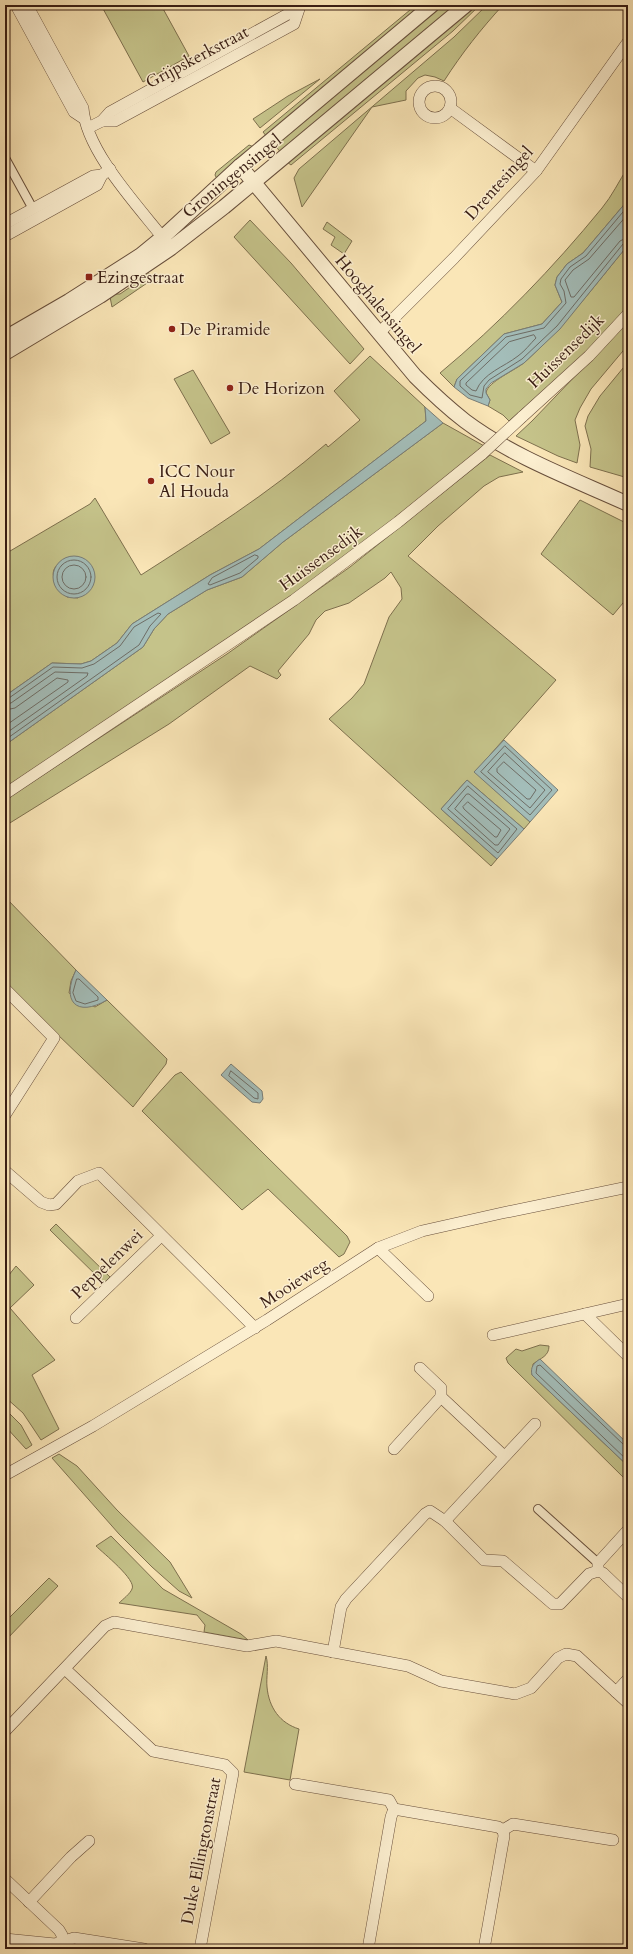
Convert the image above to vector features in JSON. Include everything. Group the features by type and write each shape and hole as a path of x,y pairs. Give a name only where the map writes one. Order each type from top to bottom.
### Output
{"street":[{"path":"17,5 74,112 86,124"},
{"path":"27,5 82,108 86,124 106,172 167,242"},
{"name":"Groningensingel","path":"5,353 100,296 167,242 240,166 432,5"},
{"name":"Groningensingel","path":"5,338 75,297 141,254 167,242 224,207 466,5"},
{"name":"Grijpskerkstraat","path":"86,124 102,121 115,121 294,24 299,8"},
{"name":"Drentesingel","path":"379,333 414,299 536,171 628,42"},
{"path":"450,108 536,171"},
{"path":"5,158 33,209"},
{"name":"Hooghalensingel","path":"240,166 415,376 439,400 466,422 505,447 628,504"},
{"path":"5,224 93,176 106,172"},
{"path":"5,236 97,185 106,172"},
{"name":"Huissensedijk","path":"5,794 294,600 398,522 482,454 589,356 628,314"},
{"path":"5,989 54,1038 5,1115"},
{"name":"Peppelenwei","path":"5,1171 41,1202 49,1206 56,1204 78,1181 99,1174 255,1328"},
{"name":"Mooieweg","path":"5,1475 93,1426 255,1328 378,1248 422,1231 628,1187"},
{"name":"Peppelenwei","path":"76,1318 161,1236"},
{"path":"378,1248 428,1296"},
{"path":"493,1336 628,1304"},
{"path":"585,1314 628,1356"},
{"path":"394,1449 441,1397 441,1388 420,1368"},
{"path":"441,1397 504,1456"},
{"path":"445,1521 535,1424"},
{"path":"538,1509 628,1597"},
{"path":"333,1652 341,1607 346,1599 425,1514 430,1511 445,1521 484,1560 503,1561 552,1604 560,1604 589,1574 598,1567 628,1530"},
{"path":"5,1731 105,1626 114,1622 247,1646 276,1641 408,1666 441,1681 515,1694 531,1688 558,1658 566,1654 572,1654 577,1656 628,1703"},
{"name":"Duke Ellingtonstraat","path":"65,1669 152,1751 225,1765 233,1773 200,1949"},
{"path":"616,1692 628,1679"},
{"path":"295,1784 389,1800 394,1810 391,1817 368,1949"},
{"path":"394,1810 498,1827 503,1830"},
{"path":"503,1830 514,1824 613,1840"},
{"path":"484,1949 504,1836 503,1830"},
{"path":"29,1902 71,1857 89,1841"},
{"path":"5,1879 59,1930 62,1945"},
{"path":"5,1939 62,1945 74,1938 144,1949"}],"shaded area":[{"path":"101,5 161,5 189,56 143,82"},
{"path":"416,5 426,5 267,137 263,132"},
{"path":"437,5 461,5 282,154 273,143"},
{"path":"472,5 480,5 453,31 291,165 287,162"},
{"path":"487,5 503,5 472,42 444,81 425,75 418,78 406,91 406,100 372,107 302,207 294,178 299,169 454,37"},
{"path":"320,79 260,128 253,119 288,96"},
{"path":"249,145 254,147 217,179 215,175 216,172"},
{"path":"628,167 628,200 583,253 567,264 557,277 555,285 562,302 542,324 504,334 457,379 454,387 440,373 483,335 545,274 606,203"},
{"path":"250,220 291,263 364,349 350,364 234,237"},
{"path":"327,222 352,241 344,254 331,245 335,237 323,229"},
{"path":"628,245 628,308 593,347 509,421 503,415 488,406 490,400 486,393 491,385 496,380 525,362 553,335"},
{"path":"147,271 153,279 112,307 110,297 114,294 120,294 139,281 140,275"},
{"path":"628,321 628,345 591,389 575,420 580,445 577,463 558,456 516,436 532,421"},
{"path":"370,356 425,407 426,421 259,549 210,575 132,624 117,643 91,661 81,664 52,663 5,696 5,554 90,504 95,498 141,575 259,497 326,444 328,447 360,420 334,391","holes":["71,557 79,557 78,598 67,597 55,579 53,574 54,570 62,561"]},
{"path":"628,362 628,478 590,467 591,449 585,426 588,416 600,396"},
{"path":"193,370 230,433 211,444 174,379"},
{"path":"443,423 486,447 286,603 5,789 5,745 143,647 154,629 168,614 207,590 242,577 283,542"},
{"path":"490,455 523,472 499,477 484,486 438,526 408,556 556,680 475,772 530,822 524,829 467,780 441,809 497,859 491,866 329,719 352,698 364,684 389,617 402,599 401,588 391,572 385,578 349,603 325,611 316,620 309,634 278,671 281,675 277,679 250,666 169,724 5,826 5,800 227,654 350,567"},
{"path":"580,500 628,524 628,597 613,615 541,554"},
{"path":"5,897 76,970 71,981 69,993 95,1007 107,1000 167,1059 166,1064 133,1107 5,984"},
{"path":"181,1072 347,1236 350,1242 344,1254 339,1257 268,1189 242,1210 142,1111 175,1075"},
{"path":"56,1224 110,1277 104,1283 50,1230"},
{"path":"16,1266 34,1285 10,1308 55,1360 32,1375 59,1429 41,1440 23,1413 5,1397 5,1280"},
{"path":"540,1345 549,1346 549,1349 544,1356 533,1364 532,1375 628,1466 628,1482 508,1363 506,1358 516,1349 522,1351"},
{"path":"5,1409 21,1425 32,1445 26,1449 5,1426"},
{"path":"59,1454 77,1466 117,1510 170,1562 192,1598 179,1591 119,1534 52,1458"},
{"path":"111,1536 163,1589 241,1634 248,1640 204,1632 205,1625 197,1615 119,1603 130,1593 132,1585 125,1573 96,1546"},
{"path":"49,1578 58,1586 5,1641 5,1622"},
{"path":"266,1656 267,1687 270,1702 281,1719 299,1729 290,1780 244,1772"}],"water":[{"path":"628,200 628,245 560,329 524,363 491,383 486,389 486,393 490,400 488,406 468,398 454,387 457,379 504,334 542,324 562,302 555,285 557,277 567,264 583,253"},
{"path":"425,407 443,423 283,542 242,577 207,590 168,614 154,629 143,647 5,745 5,696 52,663 81,664 91,661 117,643 132,624 210,575 259,549 426,421"},
{"path":"74,556 89,562 95,577 89,592 74,598 59,592 53,577 59,562"},
{"path":"504,740 558,790 530,822 474,772"},
{"path":"467,780 524,829 497,859 441,809"},
{"path":"76,970 107,1000 87,1007 80,1007 74,1003 71,998 70,990"},
{"path":"231,1064 262,1091 263,1099 260,1103 252,1102 221,1075"},
{"path":"540,1359 628,1444 628,1466 532,1375 533,1366"}],"place":[{"name":"Ezingestraat","path":"89,277"},
{"name":"De Piramide","path":"172,329"},
{"name":"De Horizon","path":"230,388"},
{"name":"ICC Nour Al Houda","path":"151,481"}]}
